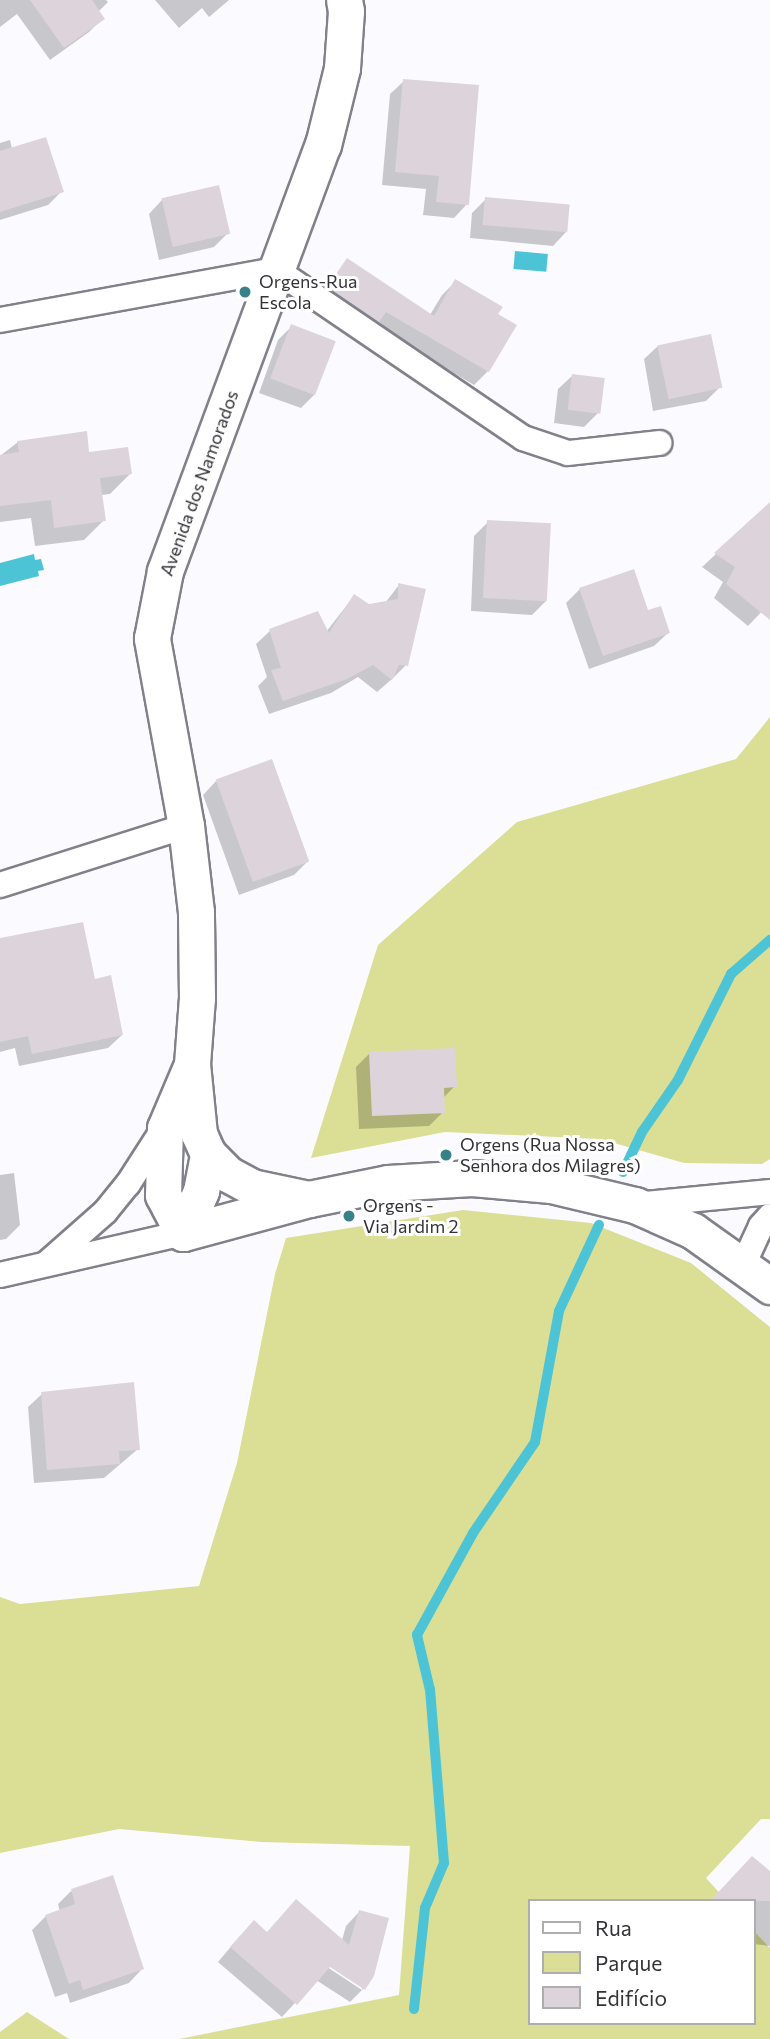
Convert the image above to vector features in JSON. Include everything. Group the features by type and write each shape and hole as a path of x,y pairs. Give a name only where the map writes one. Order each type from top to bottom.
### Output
{"street":[{"name":"Avenida dos Namorados","path":"192,1064 197,998 196,912 186,826 152,638 165,571 323,145 339,81 346,11 344,0"},
{"path":"0,320 276,270 523,438 568,453 659,443"},
{"path":"0,885 186,826"},
{"path":"42,1267 105,1212 165,1128 192,1064"},
{"path":"192,1064 199,1134 208,1154 228,1174 252,1187 309,1199"},
{"path":"165,1128 163,1195 183,1233"},
{"path":"183,1233 201,1191 208,1154"},
{"path":"0,1275 183,1233 309,1199 388,1183 472,1178 551,1185 635,1205 757,1259"},
{"path":"635,1205 770,1192"},
{"path":"770,1216 761,1226 757,1259 770,1286"}],"green space":[{"path":"770,717 770,1159 762,1164 684,1163 600,1139 445,1132 311,1158 378,945 517,822 736,759"},
{"path":"463,1210 591,1223 691,1263 770,1327 770,1819 761,1819 706,1878 725,1899 528,1899 528,2025 756,2025 756,1933 770,1948 770,2039 179,2039 399,1995 410,1846 261,1842 119,1829 0,1853 0,1597 20,1604 199,1586 237,1463 275,1274 286,1238"},
{"path":"27,2012 69,2039 0,2039 0,2032"}],"water":[{"path":"515,251 548,254 546,272 513,269"},
{"path":"34,554 35,560 41,559 44,570 38,571 39,576 0,586 0,563"}],"building":[{"path":"30,0 92,0 105,19 64,48"},
{"path":"403,79 479,85 469,205 436,202 439,176 395,172"},
{"path":"46,137 64,192 0,212 0,151"},
{"path":"219,185 230,234 173,247 162,198"},
{"path":"485,197 570,204 567,232 483,225"},
{"path":"347,258 434,316 455,279 503,307 498,314 517,325 489,372 386,312 379,322 327,287"},
{"path":"291,324 336,341 315,395 270,378"},
{"path":"711,334 722,388 669,399 657,345"},
{"path":"572,374 605,378 600,414 568,410"},
{"path":"87,431 89,452 128,447 132,474 100,478 106,521 54,528 51,500 0,506 0,455 19,452 17,441"},
{"path":"770,502 770,620 726,584 735,567 714,553"},
{"path":"487,520 551,523 547,601 483,598"},
{"path":"634,569 648,610 661,606 670,633 603,656 579,588"},
{"path":"398,583 426,589 408,666 399,665 392,680 373,665 347,679 283,701 271,670 281,668 269,629 318,611 329,633 354,594 369,604 398,599"},
{"path":"272,759 309,861 253,882 216,780"},
{"path":"83,922 95,979 111,975 123,1035 32,1054 28,1036 0,1042 0,938"},
{"path":"455,1048 457,1087 444,1088 445,1113 372,1116 369,1052"},
{"path":"134,1382 140,1450 119,1451 120,1464 47,1470 41,1392"},
{"path":"752,1856 770,1871 770,1901 712,1899"},
{"path":"113,1875 144,1969 83,1990 80,1980 69,1984 45,1915 75,1904 71,1889"},
{"path":"296,1899 349,1945 359,1910 389,1918 374,1976 365,1990 330,1967 297,2005 230,1947 254,1920 267,1932"}],"waterway":[{"path":"623,1172 642,1132 678,1080 731,974 770,940"},
{"path":"414,2009 425,1908 444,1863 430,1690 417,1635 473,1533 535,1442 559,1311 599,1225"}],"place":[{"name":"Orgens-Rua Escola","path":"245,292"},
{"name":"Orgens (Rua Nossa Senhora dos Milagres)","path":"446,1155"},
{"name":"Orgens - Via Jardim 2","path":"349,1216"}]}
